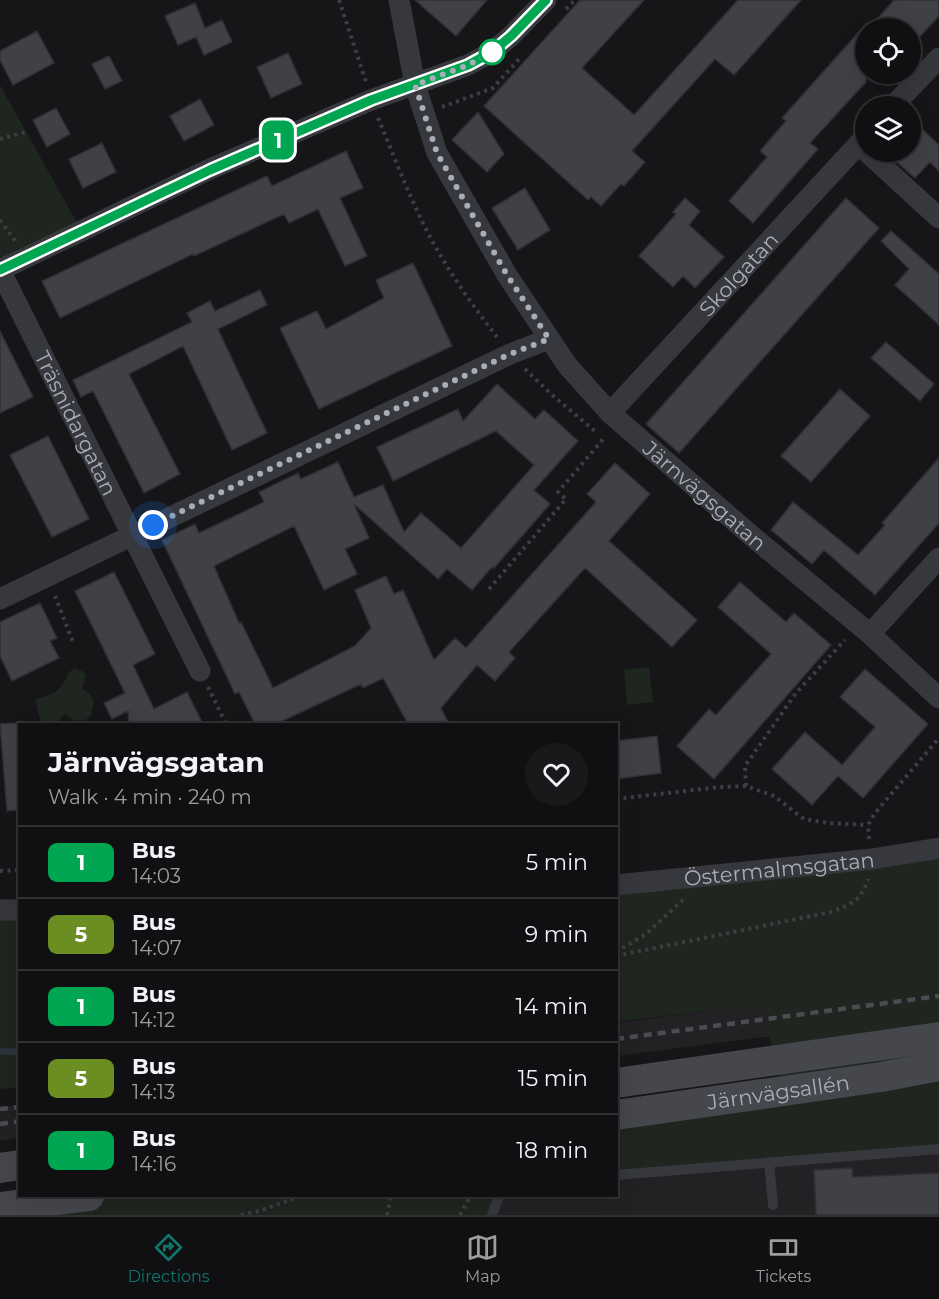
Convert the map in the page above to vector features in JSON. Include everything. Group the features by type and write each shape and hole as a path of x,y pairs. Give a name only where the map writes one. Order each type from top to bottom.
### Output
{"main road":[{"name":"Järnvägsallén","path":"618,1083 939,1037"},
{"name":"Järnvägsallén","path":"618,1115 881,1077 939,1066"},
{"path":"0,1168 18,1165"},
{"path":"0,1207 81,1197"}],"street":[{"name":"Järnvägsgatan","path":"399,0 415,85 437,153 507,275 567,365 614,416 753,537 870,634 939,698"},
{"path":"0,270 210,170 371,100 468,65 492,52 546,0"},
{"path":"903,96 939,58"},
{"name":"Skolgatan","path":"614,416 855,155"},
{"path":"881,162 939,218"},
{"name":"Träsnidargatan","path":"0,270 200,672"},
{"path":"0,599 510,354 549,339"},
{"path":"870,634 939,558"},
{"name":"Östermalmsgatan","path":"618,885 872,859 939,848"},
{"path":"0,910 18,910"}],"lane":[{"path":"618,1174 939,1149"},
{"path":"769,1162 773,1205"},
{"path":"492,1215 499,1197"}],"path":[{"path":"339,0 371,100 409,192 438,251 479,315 510,354"},
{"path":"0,139 26,132"},
{"path":"489,589 566,499 558,492 604,439 614,416"},
{"path":"47,576 73,642"},
{"path":"746,786 745,766 796,693 845,640"},
{"path":"200,672 226,723"},
{"path":"618,954 831,912 851,904 863,893 869,878 872,859 868,825 875,813 939,738"},
{"path":"618,799 746,786 774,796 804,819 828,824 868,825"},
{"path":"0,872 18,870"},
{"path":"618,953 646,934 697,888 716,875"},
{"path":"241,1215 260,1213 299,1197"},
{"path":"460,1215 469,1197"},
{"path":"387,1215 390,1199"}],"shaded area":[{"path":"0,85 81,230 0,270"},
{"path":"649,667 653,702 627,705 624,670"},
{"path":"74,668 86,675 82,689 90,694 94,702 91,716 84,721 73,720 65,714 57,723 40,720 35,699 57,691"},
{"path":"939,848 939,1149 618,1174 618,1115 782,1091 762,1004 618,1022 618,885"},
{"path":"0,910 18,910 18,1087 0,1089"},
{"path":"822,996 826,1029 618,1056 618,1023"},
{"path":"18,1105 18,1138 0,1141 0,1107"},
{"path":"939,1149 939,1215 487,1215 497,1197 618,1197 618,1174"},
{"path":"84,1197 497,1197 487,1215 0,1215"}],"building":[{"path":"415,0 487,0 456,36"},
{"path":"580,0 644,0 582,68 634,115 738,0 801,0 734,75 715,59 632,151 645,162 624,186 621,184 601,206 591,197 588,200 484,106"},
{"path":"894,0 939,0 939,16 921,35 921,18 878,18"},
{"path":"195,3 205,28 222,20 232,42 204,55 196,37 178,45 165,16"},
{"path":"37,31 54,63 13,85 0,60 0,51"},
{"path":"855,36 855,84 864,84 810,143 818,149 753,223 729,201 767,157 760,151 786,121 782,118"},
{"path":"288,53 302,84 271,98 257,67"},
{"path":"109,56 122,81 105,89 92,64"},
{"path":"200,99 214,125 184,141 170,116"},
{"path":"56,108 70,134 47,147 33,120"},
{"path":"478,112 504,154 487,172 452,140"},
{"path":"921,128 939,145 939,171 930,162 915,178 897,162 921,162"},
{"path":"102,143 116,172 83,188 69,159"},
{"path":"346,151 363,188 340,198 367,256 345,266 318,209 289,223 284,214 194,256 193,254 60,318 42,281 267,176 272,186"},
{"path":"525,188 550,230 518,250 492,208"},
{"path":"685,198 700,211 689,225 724,257 695,288 683,276 673,287 639,256 676,214 673,212"},
{"path":"846,198 879,228 679,453 646,424"},
{"path":"891,231 939,274 939,325 895,285 909,269 881,241"},
{"path":"413,263 452,346 319,409 280,328 317,311 326,329 384,298 376,280"},
{"path":"260,290 267,305 218,329 267,433 232,450 183,346 129,374 180,474 144,493 93,391 81,397 73,380 192,322 187,313 210,301 215,311"},
{"path":"0,331 33,397 0,413"},
{"path":"886,342 934,384 920,401 871,358"},
{"path":"497,384 535,419 544,410 578,441 534,490 550,504 472,590 447,569 438,579 354,504 369,538 345,549 357,574 324,590 294,526 214,566 239,623 241,622 273,688 355,646 371,628 355,590 386,576 394,594 403,590 434,660 455,638 466,648 596,502 587,494 615,463 650,494 609,541 697,620 672,647 585,568 509,652 515,658 495,681 477,665 441,708 448,723 407,723 383,678 363,688 361,684 278,723 254,723 239,692 235,694 162,540 195,524 199,533 264,502 259,492 298,473 301,479 338,462 354,497 383,485 404,532 421,513 461,548 534,465 496,431 393,481 377,447 458,409 463,421"},
{"path":"840,389 870,416 811,482 781,456"},
{"path":"48,436 89,519 52,537 10,455"},
{"path":"939,458 939,523 875,595 824,550 812,564 771,530 793,502 858,555 885,525 882,523"},
{"path":"114,572 155,654 133,665 154,709 187,692 202,723 129,723 128,711 112,719 104,703 125,693 75,591"},
{"path":"740,582 786,622 794,613 831,645 714,779 677,746 709,709 716,715 771,654 718,607"},
{"path":"40,603 57,638 50,641 59,658 12,681 0,656 0,622"},
{"path":"865,669 928,724 863,798 838,776 812,805 772,769 805,732 842,765 875,727 840,697"},
{"path":"17,723 18,810 7,811 0,724"},
{"path":"657,736 661,773 618,779 618,741"},
{"path":"852,1168 853,1177 939,1173 939,1215 816,1215 814,1170"}],"waterway":[{"path":"0,1051 18,1052"}],"railway":[{"path":"618,1039 939,996"},
{"path":"0,1109 18,1107"},
{"path":"0,1124 18,1121"}],"bus line":[{"name":"1","path":"0,270 210,170 371,100 468,65 492,52 546,0"}],"route":[{"path":"153,525 510,354 549,339 507,275 437,153 415,85 468,65 492,52"}]}
